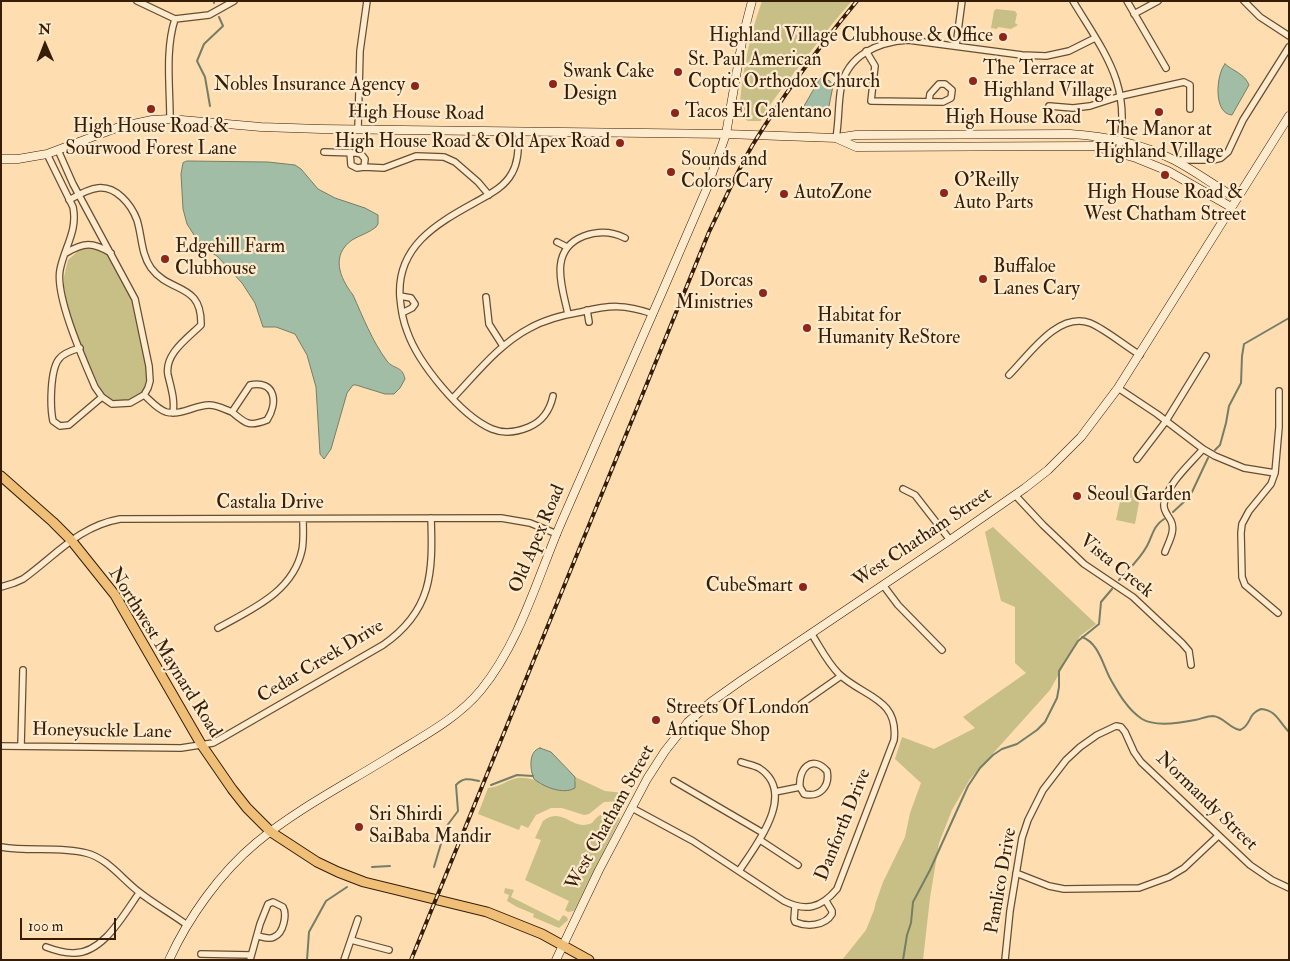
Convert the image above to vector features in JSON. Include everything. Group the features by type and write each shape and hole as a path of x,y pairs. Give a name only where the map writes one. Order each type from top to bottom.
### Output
{"main road":[{"name":"Old Apex Road","path":"169,960 187,925 217,884 239,860 271,832 307,807 448,720 480,691 494,672 515,636 557,534 707,188 726,134 743,36 752,1"},
{"name":"West Chatham Street","path":"556,960 599,870 647,779 665,751 688,722 711,702 1015,495 1048,470 1082,437 1140,355 1236,198 1289,116"},
{"name":"High House Road","path":"1,158 47,154 135,123 170,118 261,127 726,134 836,138 856,135 1070,134 1121,141 1174,160 1236,198"},
{"name":"High House Road","path":"836,138 856,146 1093,146 1118,152 1168,171 1231,207"},
{"name":"Northwest Maynard Road","path":"1,476 71,540 114,595 201,744 247,808 271,832 317,862 364,882 487,912 518,924 590,960"}],"street":[{"path":"137,1 175,19 209,15 234,1"},
{"path":"358,129 360,51 366,1"},
{"path":"956,46 962,1"},
{"path":"1073,1 1115,73 1121,96 1122,123 1118,152"},
{"path":"1127,1 1166,68"},
{"path":"1134,14 1158,1"},
{"path":"1244,1 1260,17 1289,36"},
{"path":"170,118 169,46 175,19"},
{"path":"836,138 840,95 844,78 855,61 866,51 881,44 902,41 1046,56 1069,51 1095,38"},
{"path":"1174,160 1213,160 1221,158 1228,152 1243,120 1289,47"},
{"path":"866,51 875,66 871,101 928,101"},
{"path":"1049,106 1081,108 1121,96 1146,92 1177,82 1186,82 1190,86 1190,109"},
{"path":"519,132 517,161 504,184 431,229 411,253 400,281 402,313 407,332 418,355 435,380 483,424 492,429 508,432 524,429 535,424 551,409 553,396"},
{"path":"47,154 69,200 75,223 60,269 64,306 95,387 102,397 112,404 122,404 138,400 148,388 150,374 138,310 131,291 67,172 58,150"},
{"path":"324,152 358,153 364,156 366,162 364,166"},
{"path":"350,152 352,167 359,168 364,166 384,168 416,156 444,157 455,162 478,182 488,195"},
{"path":"69,200 100,188 118,194 125,200 137,221 144,254 150,267 162,279 191,295 201,311 201,325 175,351 168,361 168,373 174,397 173,413"},
{"path":"568,314 560,273 561,259 567,247 581,237 599,232 614,232 625,238"},
{"path":"557,242 567,247"},
{"path":"66,253 88,244 100,247 111,253"},
{"path":"400,296 412,298 415,304 412,308 402,313"},
{"path":"486,297 489,324 503,346"},
{"path":"453,398 503,346 529,328 543,322 604,306 620,306 653,314"},
{"path":"587,310 589,322"},
{"path":"1009,375 1050,332 1068,322 1090,323 1140,355"},
{"path":"80,348 60,357 54,367 51,412 53,421 60,426 69,425 102,397"},
{"path":"1137,459 1166,422 1206,356"},
{"path":"144,395 159,408 173,413 208,405 232,412 248,424 256,424 267,420 273,410 272,393 261,385 250,386 232,412"},
{"path":"1118,388 1203,449 1244,468 1275,473"},
{"path":"1278,391 1279,427 1275,473 1271,484 1248,511 1242,524 1242,577 1245,585 1278,613"},
{"path":"1165,552 1173,528 1164,510 1165,498 1171,486 1203,449"},
{"path":"903,489 915,495 950,540"},
{"name":"Vista Creek","path":"1015,495 1084,564 1133,598 1182,643 1189,651 1191,665"},
{"name":"Cedar Creek Drive","path":"201,744 213,743 222,738 384,645 404,628 414,616 421,603 430,579 432,560 431,518"},
{"path":"218,628 262,602 284,585 293,572 301,552 303,519"},
{"name":"Castalia Drive","path":"1,587 23,579 71,540 92,527 120,520 508,519 530,523 557,534"},
{"path":"883,585 898,605 942,650"},
{"name":"Danforth Drive","path":"795,906 812,907 826,900 837,889 894,740 895,730 894,720 885,705 841,676 832,666 811,633"},
{"path":"21,746 23,670"},
{"path":"801,704 841,676"},
{"name":"Normandy Street","path":"1116,726 1121,727 1125,732 1141,762 1218,836 1257,870 1289,888"},
{"name":"Pamlico Drive","path":"1005,960 1016,873 1022,838 1028,820 1043,790 1066,760 1097,735 1116,726"},
{"name":"Honeysuckle Lane","path":"1,746 181,748 201,744"},
{"path":"739,871 760,840 774,806 776,792 763,771 758,767 740,762"},
{"path":"817,764 827,770 828,781 819,794 804,794 800,787 800,778 807,766 817,764"},
{"path":"674,781 763,833"},
{"path":"776,792 800,787"},
{"path":"632,808 693,841 784,901 795,906 795,922 806,925 826,921 832,914 826,900"},
{"path":"1016,873 1049,886 1064,889 1139,888 1177,872 1195,859 1218,836"},
{"path":"760,840 798,866"},
{"path":"1,847 16,850 77,851 92,854 106,863 139,893 187,925"},
{"path":"46,947 72,953 93,948 105,938 139,893"},
{"path":"201,954 251,958 260,924 268,904 273,902 283,907 286,913 280,933 274,938 258,936"},
{"path":"344,960 358,919"},
{"path":"351,940 388,950"}],"shaded area":[{"path":"762,1 852,1 780,91 761,121 748,121 739,116 742,87 746,58"},
{"path":"996,9 1015,11 1017,14 1015,23 1018,25 1011,29 991,28"},
{"path":"1225,64 1242,75 1249,85 1232,115 1226,113 1219,101 1218,84"},
{"path":"822,78 830,81 833,86 827,116 801,117 800,113"},
{"path":"187,161 268,162 295,165 301,169 318,189 378,215 376,227 345,246 341,252 339,266 344,281 353,295 377,345 387,361 402,372 405,379 394,394 385,394 353,385 347,393 331,449 324,459 320,454 316,387 307,355 295,334 276,327 263,327 255,303 242,283 217,256 207,250 187,224 183,209 181,174 183,163"},
{"path":"86,248 99,250 110,258 116,266 133,302 148,378 144,390 138,398 133,400 113,401 101,391 69,312 64,287 68,260 79,250"},
{"path":"1123,488 1141,492 1135,524 1116,520"},
{"path":"993,527 1096,624 1080,636 1050,690 970,779 952,810 939,843 923,960 842,960 866,930 883,882 905,837 910,813 921,783 895,759 902,737 934,749 975,728 963,717 1026,673 1015,663 1015,607 1001,601 985,532"},
{"path":"540,748 551,752 575,777 575,788 565,791 554,789 534,779 531,761 533,753"},
{"path":"575,777 605,791 624,793 622,801 604,802 589,814 584,815 562,808 551,808 536,815 528,828 521,825 519,830 478,814 488,788 496,787 514,779 524,778 564,791 576,781"},
{"path":"613,811 618,813 620,819 574,911 568,912 565,910 569,901 525,880 541,840 535,838 543,821 555,816 585,825 592,823 601,814"},
{"path":"505,888 514,890 511,897 559,921 563,915 568,920 559,928 533,917 534,914 507,901 509,895 504,893"}],"waterway":[{"path":"210,106 205,77 197,61 204,44 223,26 219,17"},
{"path":"1215,450 1220,445 1229,406 1241,383 1244,344 1289,318"},
{"path":"1173,512 1192,492 1208,458"},
{"path":"1119,580 1141,555 1155,528 1164,519"},
{"path":"903,960 911,923 913,902 930,870 968,786 980,768 993,755 1002,749 1017,744 1045,722 1057,698 1059,671 1078,641 1099,624 1101,602 1112,589"},
{"path":"1082,637 1093,644 1121,696 1132,711 1142,719 1154,723 1168,724 1213,716 1240,730 1261,709 1274,714 1289,732"},
{"path":"491,785 517,775 533,776"},
{"path":"434,867 446,827 458,811 456,785 469,779 479,781"},
{"path":"372,867 390,866"},
{"path":"307,960 309,932 326,901 347,887"}],"railway":[{"path":"411,960 709,232 740,167 776,108 857,1"}],"place":[{"name":"Highland Village Clubhouse & Office","path":"1003,37"},
{"name":"St. Paul American Coptic Orthodox Church","path":"678,72"},
{"name":"The Terrace at Highland Village","path":"973,81"},
{"name":"Swank Cake Design","path":"553,84"},
{"name":"Nobles Insurance Agency","path":"415,86"},
{"name":"High House Road & Sourwood Forest Lane","path":"151,109"},
{"name":"The Manor at Highland Village","path":"1159,112"},
{"name":"Tacos El Calentano","path":"675,113"},
{"name":"High House Road & Old Apex Road","path":"620,143"},
{"name":"Sounds and Colors Cary","path":"671,172"},
{"name":"High House Road & West Chatham Street","path":"1165,175"},
{"name":"O'Reilly Auto Parts","path":"944,193"},
{"name":"AutoZone","path":"784,194"},
{"name":"Edgehill Farm Clubhouse","path":"165,259"},
{"name":"Buffaloe Lanes Cary","path":"983,279"},
{"name":"Dorcas Ministries","path":"763,293"},
{"name":"Habitat for Humanity ReStore","path":"807,328"},
{"name":"Seoul Garden","path":"1077,496"},
{"name":"CubeSmart","path":"803,587"},
{"name":"Streets Of London Antique Shop","path":"656,720"},
{"name":"Sri Shirdi SaiBaba Mandir","path":"359,827"}]}
